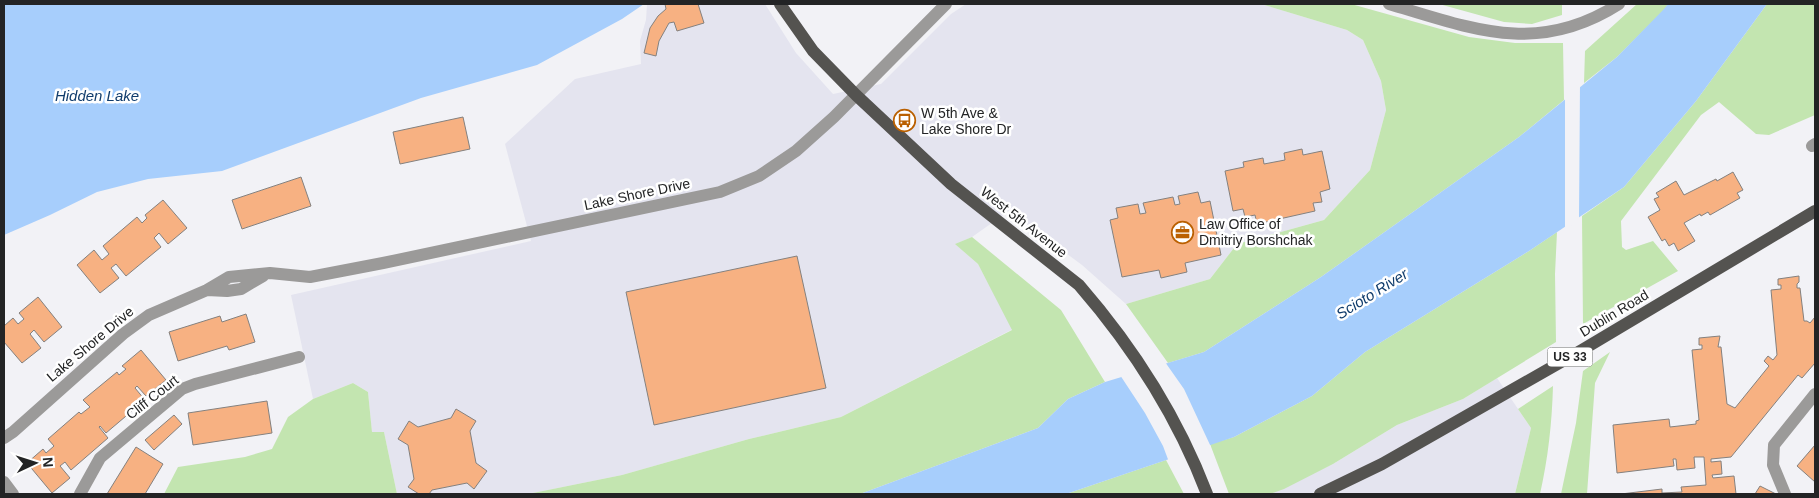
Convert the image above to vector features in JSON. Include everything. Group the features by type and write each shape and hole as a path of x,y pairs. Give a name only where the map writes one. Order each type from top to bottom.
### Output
{"main road":[{"name":"West 5th Avenue","path":"780,4 813,51 856,95 951,184 1079,285 1106,318 1141,367 1186,444 1206,492"},
{"name":"Dublin Road","path":"1320,494 1382,464 1582,350 1815,211"}],"street":[{"name":"Lake Shore Drive","path":"4,438 14,432 123,334 149,315 207,290 241,289 270,272 310,276 383,263 720,192 759,176 782,162 809,140 946,4"},
{"path":"1388,4 1421,8 1489,32 1511,34 1530,34 1576,26 1600,16 1619,4"},
{"name":"Cliff Court","path":"80,494 100,458 182,389 299,356"},
{"path":"1784,494 1773,465 1774,445 1815,394"},
{"path":"4,482 13,494"}],"shaded area":[{"path":"647,4 765,4 796,53 833,94 881,84 951,14 966,4 1261,4 1347,30 1363,40 1381,81 1386,110 1370,170 1324,220 1237,244 1210,279 1126,304 1082,265 1009,211 972,237 956,244 978,264 1013,329 841,417 749,439 622,475 528,494 397,494 384,432 372,433 368,392 353,383 313,399 291,295 531,241 505,144 575,79 641,64 640,41 646,20"},
{"path":"1497,378 1531,428 1515,494 1270,494 1333,464 1397,425 1463,399"}],"green space":[{"path":"1261,4 1351,4 1469,37 1515,43 1563,43 1564,100 1519,137 1321,277 1204,352 1168,363 1126,304 1210,279 1237,244 1324,220 1370,170 1386,110 1381,81 1363,40 1347,30"},
{"path":"1439,4 1562,4 1562,15 1532,24 1504,22"},
{"path":"1637,4 1668,4 1617,57 1584,83 1585,51"},
{"path":"1767,4 1815,4 1815,115 1769,135 1756,134 1719,102 1701,115 1621,221 1622,247 1626,250 1653,241 1678,271 1583,324 1582,216 1624,187 1696,101"},
{"path":"1557,232 1555,274 1556,342 1463,399 1397,425 1333,464 1284,489 1270,494 1229,494 1210,444 1234,437 1312,396 1365,352"},
{"path":"972,237 1061,310 1105,382 1068,399 1038,428 860,494 528,494 622,475 749,439 841,417 1012,330 978,264 955,244"},
{"path":"1610,352 1595,383 1587,494 1561,494 1576,423 1583,371"},
{"path":"353,383 368,392 372,432 384,432 397,494 164,494 178,467 245,457 272,449 288,417 313,399"},
{"path":"1553,386 1549,441 1540,494 1515,494 1531,428 1518,409"},
{"path":"1166,460 1184,494 1066,494"}],"water":[{"name":"Hidden Lake","path":"4,4 644,4 622,19 537,65 421,98 222,171 148,179 97,192 4,235"},
{"name":"Scioto River","path":"1668,4 1767,4 1696,101 1624,187 1529,251 1365,352 1312,396 1234,437 1066,494 860,494 1038,428 1068,399 1105,382 1204,352 1321,277 1519,137 1617,57"}],"pier":[{"path":"1580,83 1579,220 1565,230 1565,95"},
{"path":"1165,362 1184,389 1211,447 1169,462 1163,446 1145,413 1120,375"}],"building":[{"path":"665,4 698,4 704,23 677,31 674,22 669,23 659,41 656,56 644,53 650,28 658,16 666,9"},
{"path":"463,117 470,149 400,164 393,132"},
{"path":"1302,149 1303,155 1322,151 1330,189 1320,192 1322,202 1313,203 1315,211 1257,224 1255,215 1245,217 1243,209 1233,211 1225,171 1244,167 1243,162 1263,158 1264,164 1285,160 1284,153"},
{"path":"1733,172 1743,190 1737,193 1740,198 1710,215 1708,212 1701,216 1700,214 1684,223 1695,241 1678,251 1674,243 1669,246 1665,239 1662,241 1648,217 1660,210 1654,199 1659,197 1656,193 1676,181 1684,195"},
{"path":"301,177 311,206 242,229 232,200"},
{"path":"1198,192 1201,203 1210,201 1221,255 1185,263 1187,272 1161,278 1159,270 1122,277 1110,220 1118,218 1116,208 1138,204 1140,214 1146,213 1143,203 1173,197 1175,205 1180,204 1178,196"},
{"path":"163,200 187,228 168,244 159,233 154,238 161,247 126,276 116,264 111,268 119,278 100,293 77,265 94,250 102,260 109,254 103,246 137,217 142,223 147,218 145,215"},
{"path":"797,256 826,388 654,425 626,292"},
{"path":"1799,276 1797,288 1800,288 1804,321 1810,323 1815,317 1815,363 1802,378 1798,375 1731,457 1711,459 1711,462 1721,461 1722,474 1712,475 1713,478 1734,476 1736,494 1621,494 1662,489 1662,493 1682,492 1681,487 1706,485 1704,457 1694,457 1695,468 1677,470 1676,459 1673,459 1674,466 1617,473 1613,425 1669,419 1670,427 1696,424 1696,421 1699,420 1692,350 1702,349 1702,345 1699,345 1699,338 1720,336 1718,347 1721,347 1727,404 1735,408 1769,366 1764,361 1768,356 1773,360 1777,355 1771,290 1781,289 1781,285 1778,285 1778,279"},
{"path":"38,297 62,327 44,342 34,330 30,334 41,348 22,363 4,342 4,326 13,318 18,324 24,319 19,313"},
{"path":"246,314 255,342 229,350 227,346 178,361 169,332 220,316 222,322"},
{"path":"141,350 166,380 146,396 137,386 135,388 145,400 106,433 100,426 108,438 71,470 65,462 60,466 70,478 52,493 27,463 43,449 46,453 54,446 48,439 79,412 81,414 90,407 83,400 117,372 119,375 126,369 122,366"},
{"path":"267,401 272,433 193,445 188,413"},
{"path":"456,409 476,421 470,431 476,463 487,471 474,489 467,483 432,490 429,494 419,494 408,487 414,479 408,445 398,439 409,421 418,427 451,418"},
{"path":"174,415 182,424 154,450 145,440"},
{"path":"1815,445 1815,482 1797,466"},
{"path":"136,447 163,464 145,494 107,494"},
{"path":"1760,486 1776,494 1755,494"}],"place":[{"name":"W 5th Ave & Lake Shore Dr","path":"905,121"},
{"name":"Law Office of Dmitriy Borshchak","path":"1183,232"}]}
